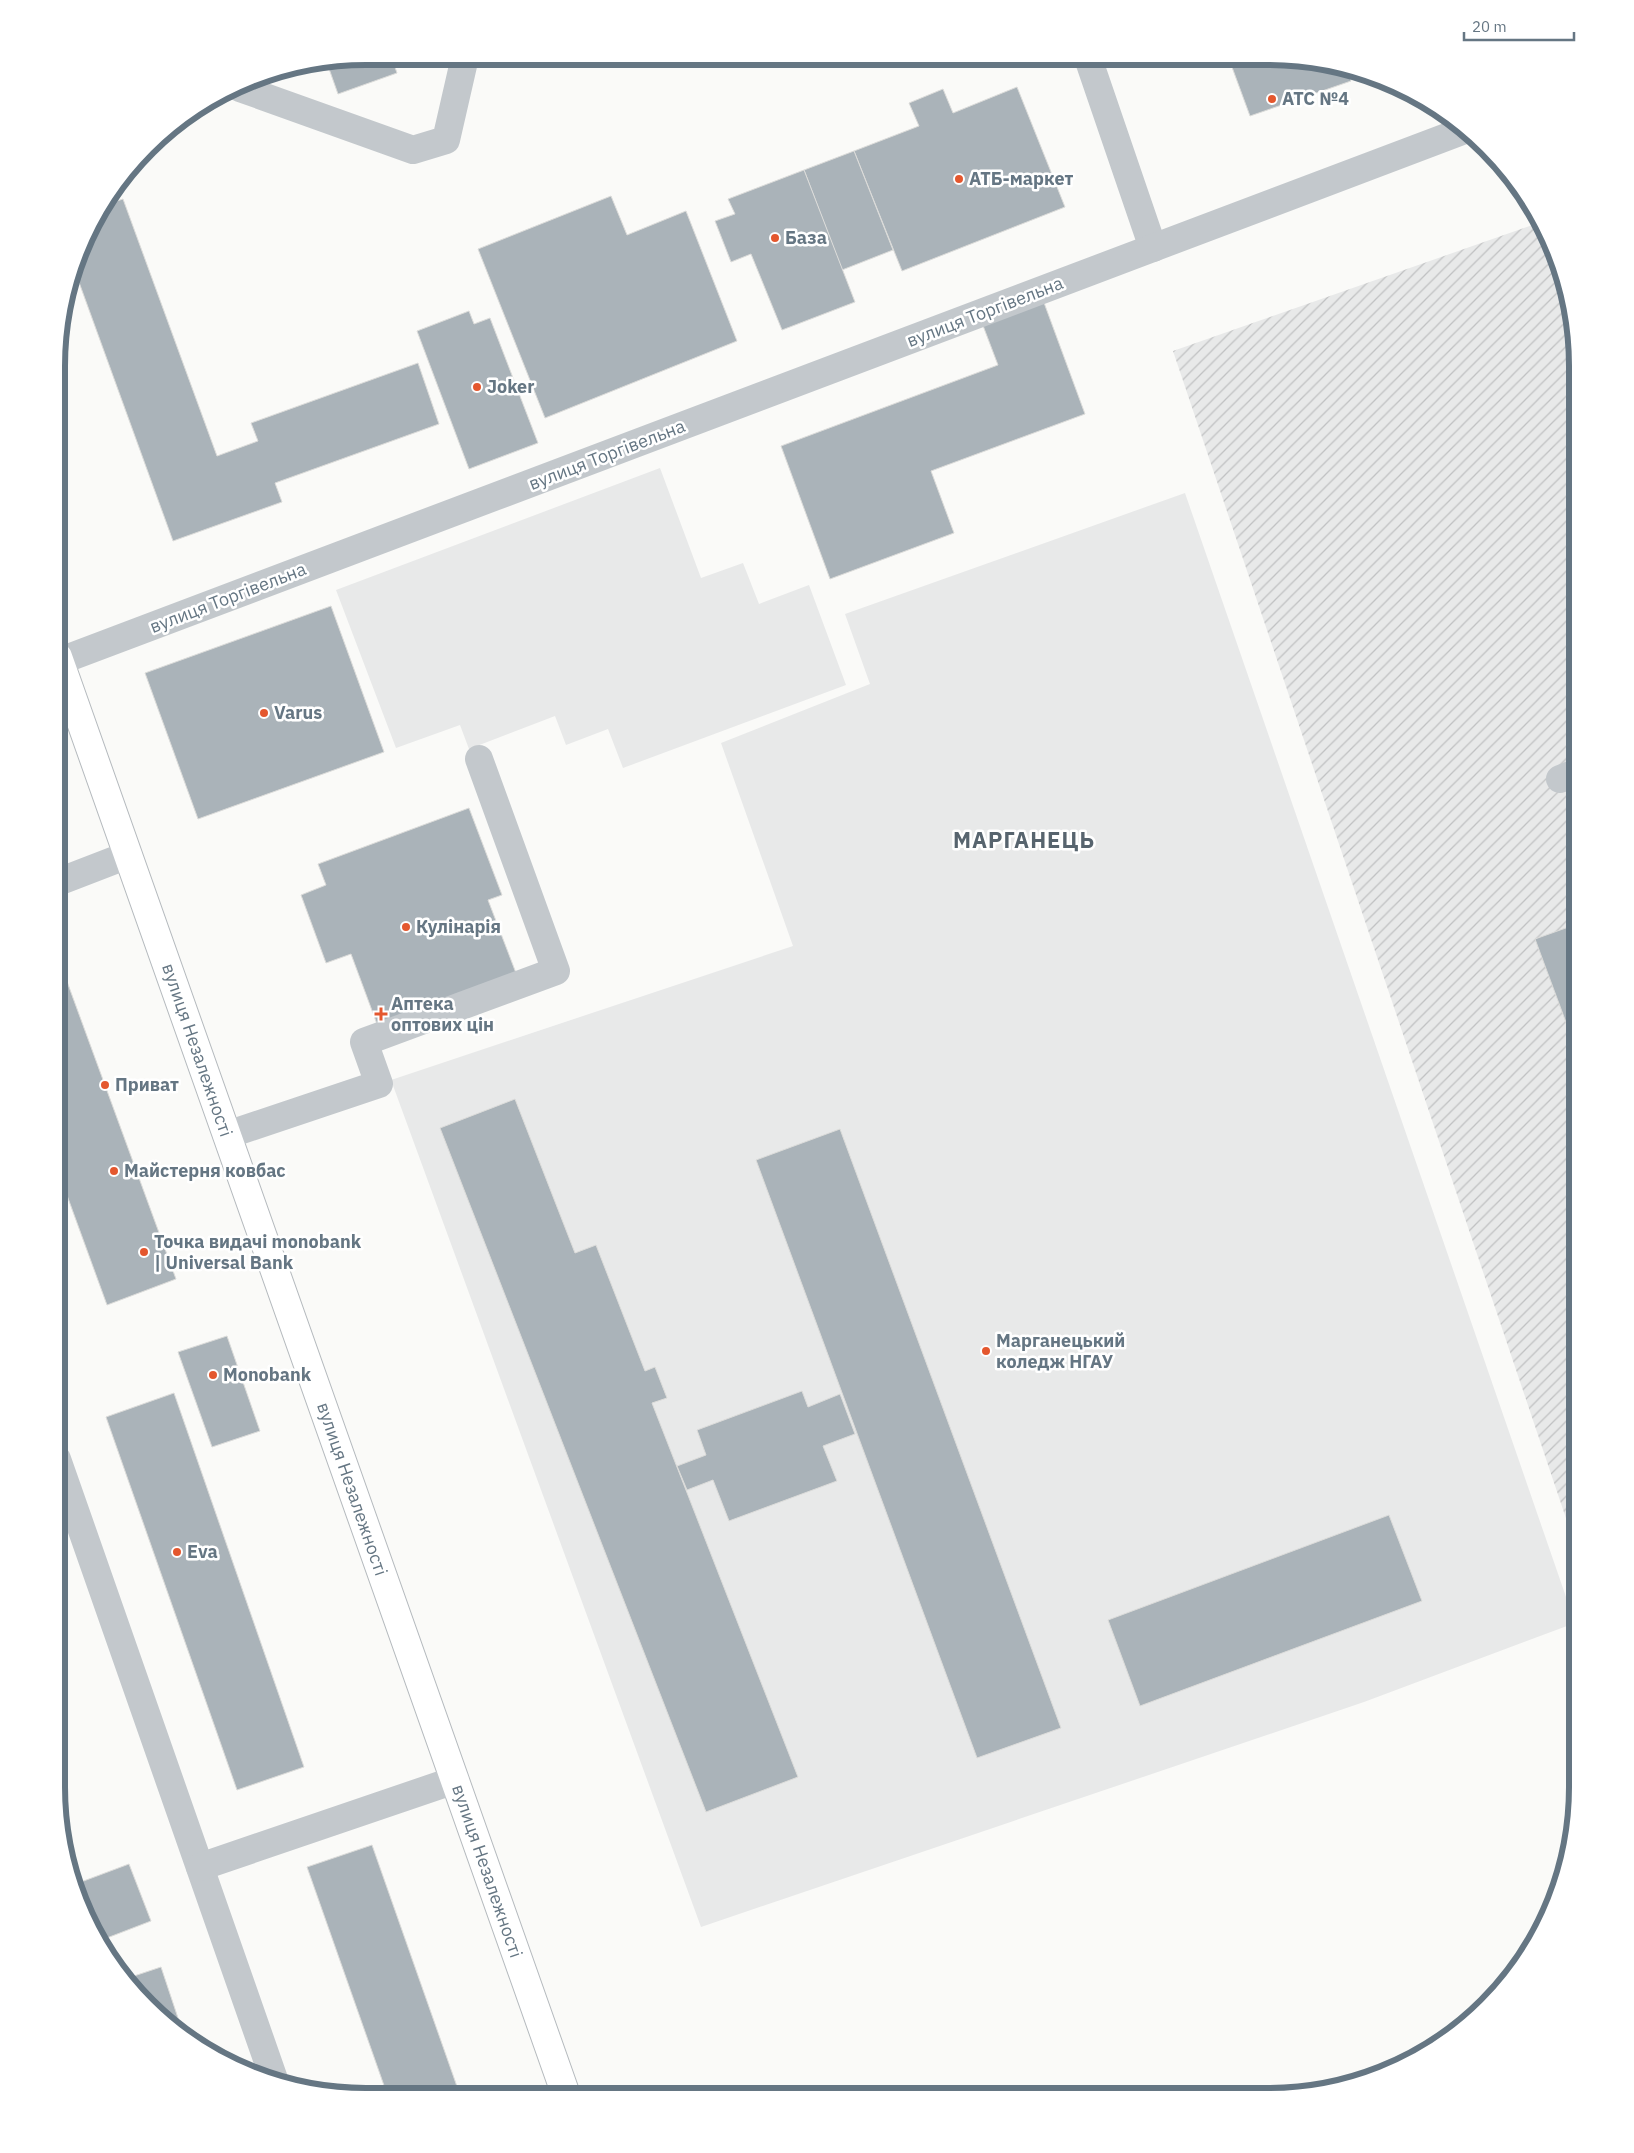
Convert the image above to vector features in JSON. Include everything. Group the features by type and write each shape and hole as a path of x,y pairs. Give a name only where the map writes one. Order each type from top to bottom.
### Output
{"main road":[{"name":"вулиця Незалежності","path":"65,676 564,2088"}],"street":[{"path":"249,89 413,150 446,140 463,65"},
{"path":"1090,65 1153,248"},
{"name":"вулиця Торгівельна","path":"65,657 1458,133"},
{"path":"227,1135 379,1084 364,1042 556,971 479,759"},
{"path":"65,879 128,855"},
{"path":"65,1482 272,2073"},
{"path":"200,1867 455,1780"}],"shaded area":[{"path":"1534,225 1553,269 1563,307 1569,366 1569,1527 1173,351"},
{"path":"660,468 701,578 743,563 759,604 809,585 846,685 623,768 608,729 566,745 555,716 469,749 460,725 396,748 336,590"},
{"name":"Марганецький коледж НГАУ","path":"1185,493 1569,1606 1569,1625 1364,1702 701,1927 391,1080 793,946 721,743 870,684 845,614"}],"building":[{"path":"394,65 397,73 338,94 329,68"},
{"name":"АТС №4","path":"1231,65 1288,66 1349,76 1351,81 1250,116"},
{"name":"АТБ-маркет","path":"1017,87 1065,207 902,271 854,151 919,126 909,103 943,89 953,113"},
{"path":"854,151 893,250 842,270 804,170"},
{"name":"База","path":"804,170 855,302 782,330 751,254 731,262 715,221 735,214 728,199"},
{"path":"611,196 627,235 686,211 737,341 545,418 478,249"},
{"path":"123,199 217,456 258,441 251,423 418,363 439,424 275,483 282,502 173,541 78,279 96,233 114,202"},
{"path":"1043,300 1085,414 931,471 954,533 830,579 781,446 998,365 982,323"},
{"name":"Joker","path":"469,311 474,324 490,318 538,443 469,469 417,331"},
{"name":"Varus","path":"331,606 384,752 198,819 145,673"},
{"name":"Кулінарія","path":"469,808 502,895 488,900 516,973 377,1024 351,954 326,963 301,895 326,885 318,864"},
{"path":"1569,927 1569,1030 1535,939"},
{"path":"65,976 176,1279 107,1305 65,1190"},
{"path":"515,1099 575,1253 596,1245 645,1371 655,1367 667,1398 652,1403 798,1777 706,1812 440,1128"},
{"path":"840,1129 1061,1728 977,1758 756,1160"},
{"path":"227,1336 260,1431 212,1447 178,1352"},
{"path":"802,1391 808,1407 840,1394 855,1434 823,1446 837,1481 729,1521 713,1480 687,1490 677,1466 706,1455 697,1430"},
{"path":"174,1393 304,1767 237,1790 106,1417"},
{"path":"1389,1515 1422,1601 1140,1706 1108,1620"},
{"path":"372,1845 458,2088 385,2088 307,1867"},
{"path":"129,1864 151,1921 105,1939 80,1882"},
{"path":"161,1967 180,2023 153,2000 132,1977"}],"place":[{"name":"АТС №4","path":"1272,99"},
{"name":"АТБ-маркет","path":"959,179"},
{"name":"База","path":"775,238"},
{"name":"Joker","path":"477,387"},
{"name":"Varus","path":"264,713"},
{"name":"Кулінарія","path":"406,927"},
{"name":"Аптека оптових цін","path":"381,1014"},
{"name":"Приват","path":"105,1085"},
{"name":"Майстерня ковбас","path":"114,1171"},
{"name":"Точка видачі monobank | Universal Bank","path":"144,1252"},
{"name":"Марганецький коледж НГАУ","path":"986,1351"},
{"name":"Monobank","path":"213,1375"},
{"name":"Eva","path":"177,1552"}],"district":[{"name":"МАРГАНЕЦЬ","path":"1024,840"}]}
